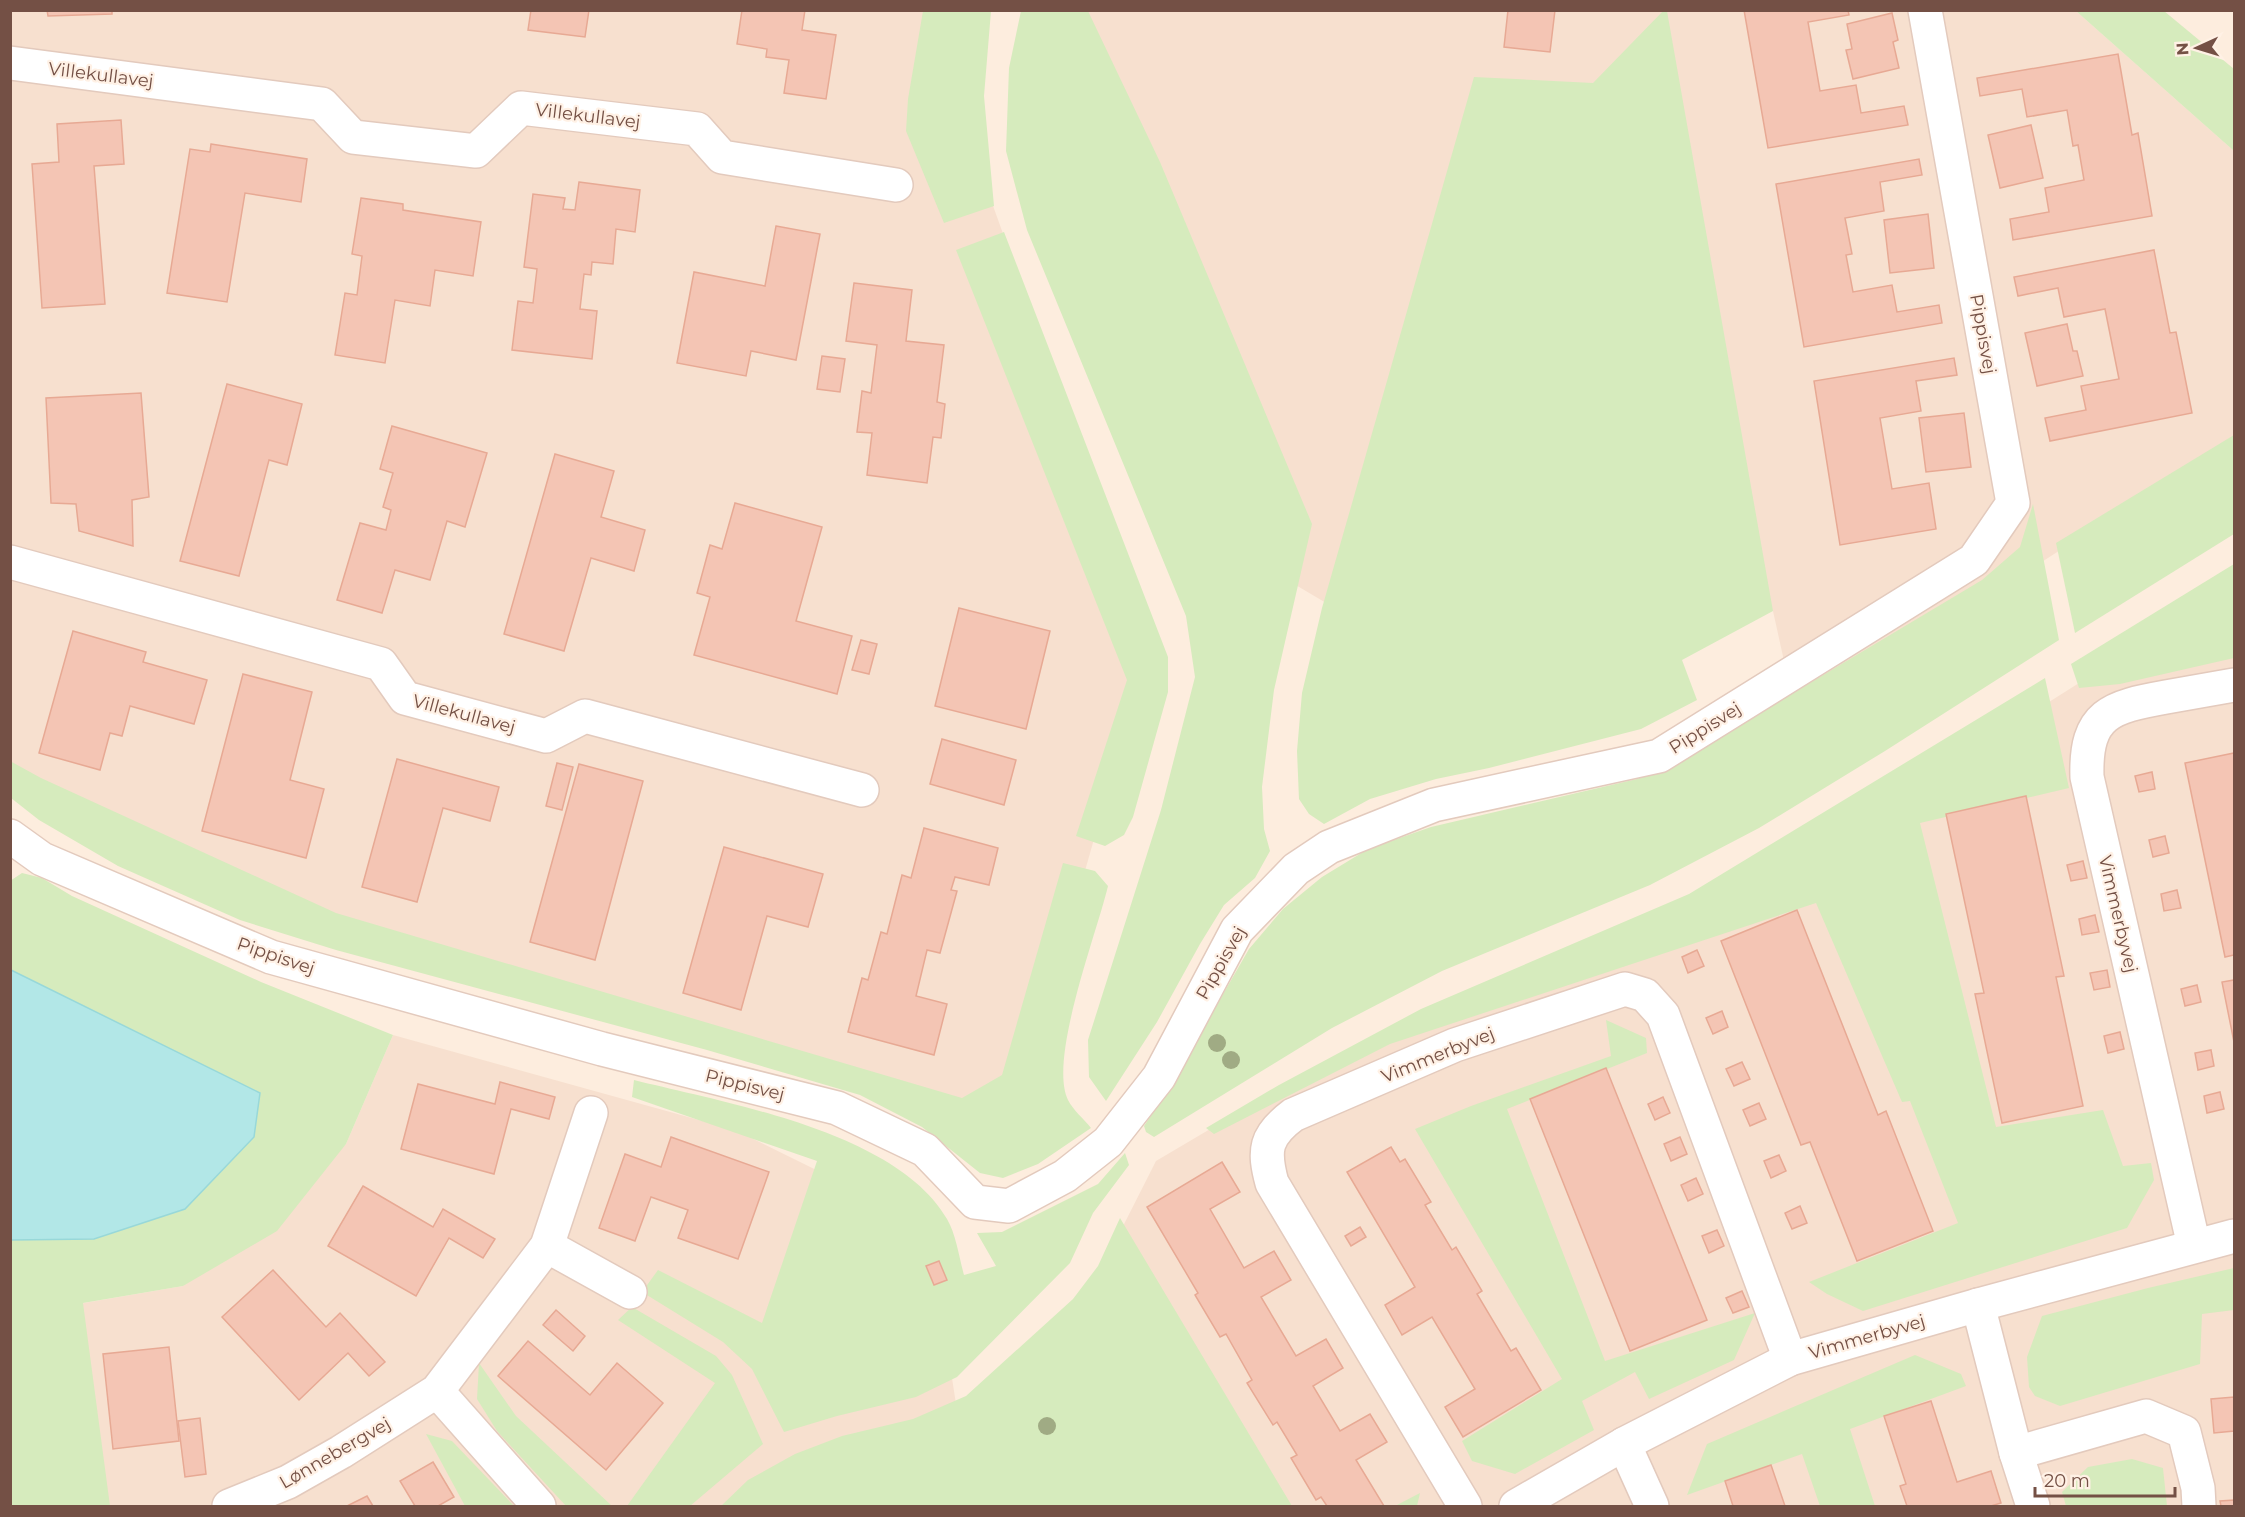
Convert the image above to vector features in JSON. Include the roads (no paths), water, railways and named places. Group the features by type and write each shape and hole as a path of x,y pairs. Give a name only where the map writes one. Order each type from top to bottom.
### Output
{"street":[{"name":"Pippisvej","path":"10,836 42,859 271,957 602,1049 837,1108 925,1150 975,1202 1009,1206 1065,1176 1108,1142 1159,1077 1237,930 1296,869 1329,847 1434,805 1659,756 1974,560 2013,503 1925,10"},
{"name":"Villekullavej","path":"10,63 322,104 353,138 476,151 521,108 697,129 722,157 896,185"},
{"name":"Villekullavej","path":"10,562 381,664 405,698 546,736 585,716 862,790"},
{"name":"Vimmerbyvej","path":"2194,1246 2087,777 2086,753 2094,729 2109,712 2131,704 2235,685"},
{"name":"Vimmerbyvej","path":"1465,1506 1272,1183 1267,1164 1267,1144 1278,1127 1293,1115 1455,1045 1625,989 1645,995 1663,1015 1790,1359"},
{"name":"Lønnebergvej","path":"229,1506 288,1482 341,1452 437,1391 548,1246 591,1113"},
{"name":"Vimmerbyvej","path":"1516,1506 1624,1444 1790,1359 1978,1305 2235,1236"},
{"path":"548,1246 630,1292"},
{"path":"1978,1305 2016,1454 2033,1506"},
{"path":"437,1391 539,1506"},
{"path":"2016,1454 2146,1416 2184,1432 2198,1488 2199,1506"},
{"path":"1624,1444 1652,1506"}],"water":[{"path":"11,970 260,1093 254,1137 185,1209 94,1239 11,1240"}]}
